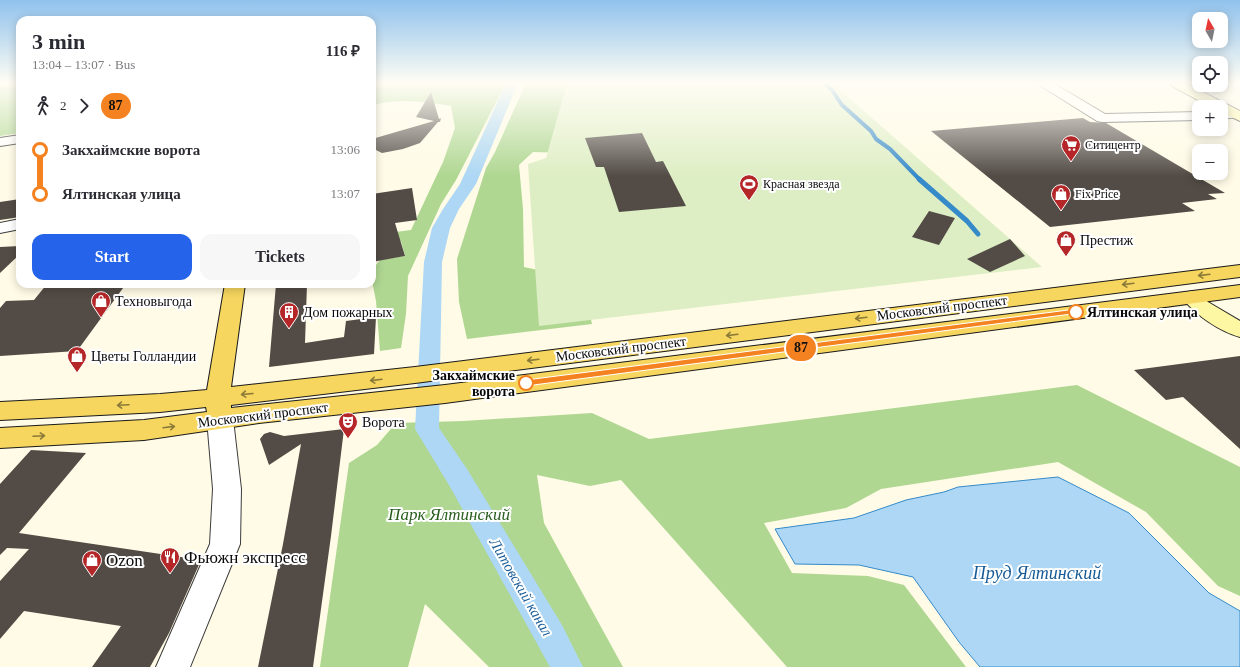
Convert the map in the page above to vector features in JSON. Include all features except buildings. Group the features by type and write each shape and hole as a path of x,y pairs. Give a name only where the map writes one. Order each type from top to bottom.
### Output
{"main road":[{"name":"Московский проспект","path":"0,438 144,430 219,408 445,382 1240,271"},
{"path":"219,408 228,320 234,288"},
{"name":"Московский проспект","path":"445,382 1240,292"},
{"name":"Московский проспект","path":"0,411 160,403 219,408"}],"street":[{"path":"1096,114 1102,118 1192,116"},
{"path":"0,142 16,140"},
{"path":"0,228 16,225"},
{"path":"1192,297 1240,321"},
{"path":"1192,297 1201,307 1240,330"},
{"path":"173,667 225,544 227,489 222,425 219,408"}],"green space":[{"path":"0,114 16,114 16,134 0,136"},
{"path":"452,114 490,114 456,180 441,204 408,276 406,314 401,348 380,351 376,301 373,288 376,288 376,265 380,260 405,256 401,241 376,244 376,234 411,230 443,162 455,128"},
{"path":"512,114 608,114 571,153 533,152 519,165 523,209 524,267 562,275 584,289 592,324 467,339 459,302 457,259 486,168"},
{"name":"Красная звезда","path":"558,114 868,114 1042,267 539,326 528,164 546,158"},
{"name":"Парк Ялтинский","path":"1077,385 1240,467 1240,596 1218,586 1146,512 1058,462 881,489 846,508 764,523 792,573 868,576 904,585 966,667 787,667 621,480 590,486 537,475 544,523 623,667 489,667 425,604 408,667 320,667 349,463 377,445 396,423 463,421 592,413 649,439"}],"water":[{"name":"Пруд Ялтинский","path":"1058,477 1129,513 1209,593 1240,611 1240,667 980,667 959,642 913,577 859,565 795,564 775,529 854,518 906,500 944,492 958,487"}],"waterway":[{"name":"Литовский канал","path":"498,114 468,184 451,209 441,228 433,262 427,429 458,477 551,636 567,667"},
{"path":"852,114 871,131 876,139 890,149 919,179"},
{"path":"919,179 967,221 978,234"}],"bus line":[{"name":"87","path":"526,383 1076,312"}],"place":[{"name":"Ситицентр","path":"1071,162"},
{"name":"Красная звезда","path":"749,201"},
{"name":"Fix Price","path":"1061,211"},
{"name":"Престиж","path":"1066,257"},
{"name":"Ялтинская улица","path":"1076,312"},
{"name":"Техновыгода","path":"101,318"},
{"name":"Дом пожарных","path":"289,329"},
{"name":"Цветы Голландии","path":"77,373"},
{"name":"Закхаймские ворота","path":"526,383"},
{"name":"Ворота","path":"348,439"},
{"name":"Фьюжн экспресс","path":"170,574"},
{"name":"Ozon","path":"92,577"}]}
